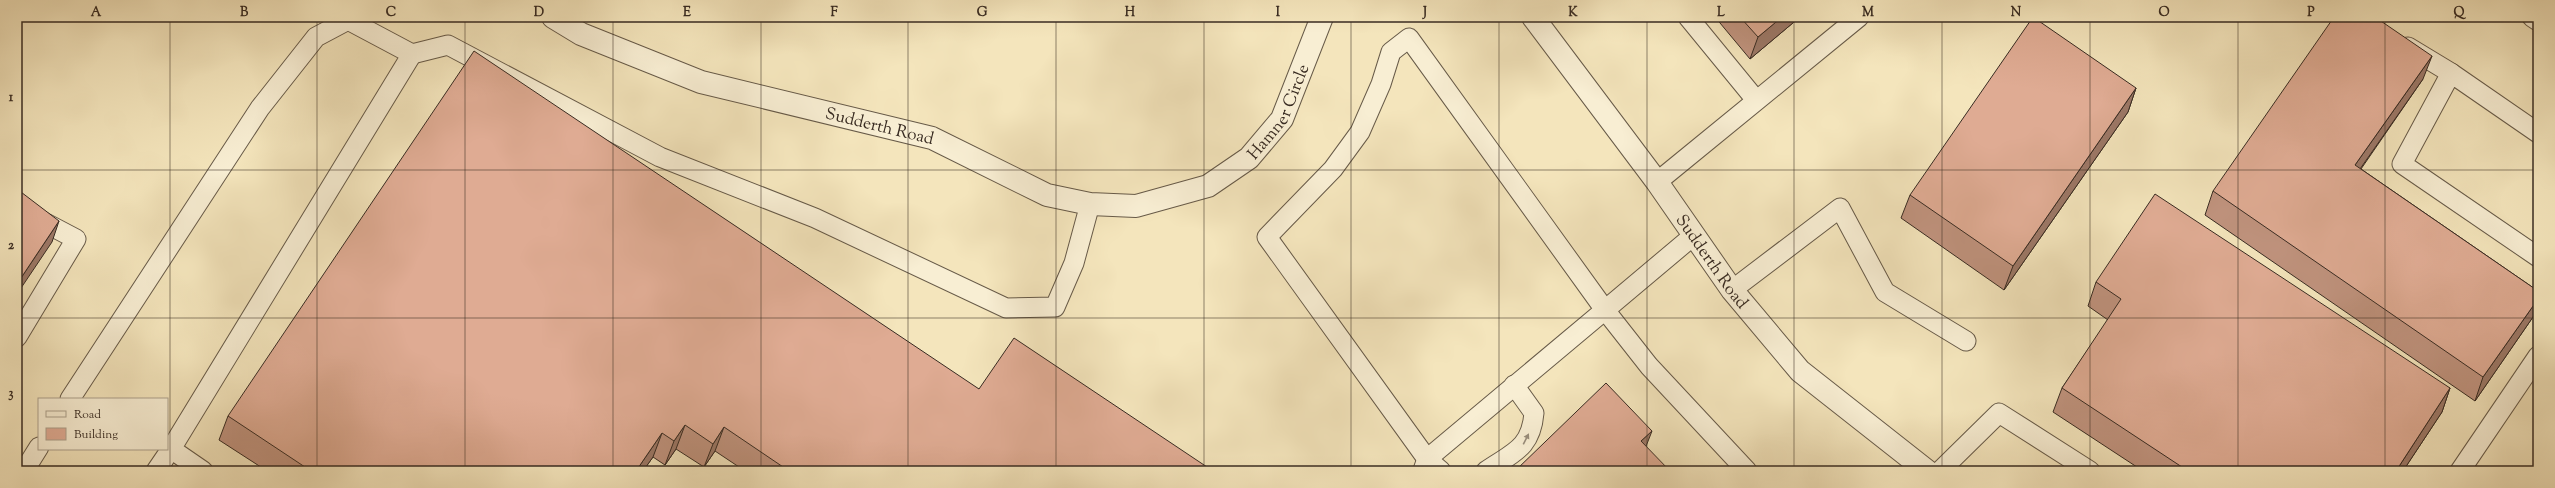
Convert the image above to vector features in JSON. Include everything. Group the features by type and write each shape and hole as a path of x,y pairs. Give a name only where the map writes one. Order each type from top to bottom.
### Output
{"street":[{"name":"Sudderth Road","path":"553,17 581,34 702,82 932,138 1047,195 1090,204 1136,206 1208,186"},
{"name":"Hamner Circle","path":"1208,186 1249,158 1282,119 1322,17"},
{"name":"Sudderth Road","path":"1533,17 1657,182 1693,236 1732,290 1800,371 1926,471"}],"lane":[{"path":"1688,17 1756,100"},
{"path":"1657,182 1859,17"},
{"path":"2532,17 2538,21"},
{"path":"71,398 260,108 316,37 348,20 412,54 448,45 660,157 815,218 1006,308 1055,307 1074,263 1090,204"},
{"path":"2393,37 2451,73 2538,133"},
{"path":"1693,236 1605,310 1514,385 1430,467 1267,237 1333,170 1360,132 1381,84 1391,52 1409,38 1605,310 1649,366 1747,471"},
{"path":"156,471 412,54"},
{"path":"2451,73 2402,164 2538,257"},
{"path":"17,208 76,239 17,337"},
{"path":"1732,290 1840,208 1885,292 1966,341"},
{"path":"2460,471 2538,356"},
{"path":"1486,471 1520,450 1533,423 1534,412 1514,385"},
{"path":"1940,471 1999,413 2090,471"},
{"path":"24,471 38,449"},
{"path":"170,449 203,471"}],"building":[{"path":"1740,17 1782,17 1758,37"},
{"path":"2033,17 2136,88 2013,266 1910,195"},
{"path":"2334,17 2375,17 2432,56 2355,165 2538,291 2538,299 2483,377 2213,191"},
{"path":"474,51 979,389 1014,338 1213,471 789,471 724,427 713,444 685,425 674,441 662,433 636,471 311,471 228,416"},
{"path":"17,189 59,221 17,284"},
{"path":"2155,194 2450,388 2396,471 2188,471 2062,388 2121,299 2096,282"},
{"path":"1606,383 1652,431 1641,441 1670,471 1515,471"}]}
